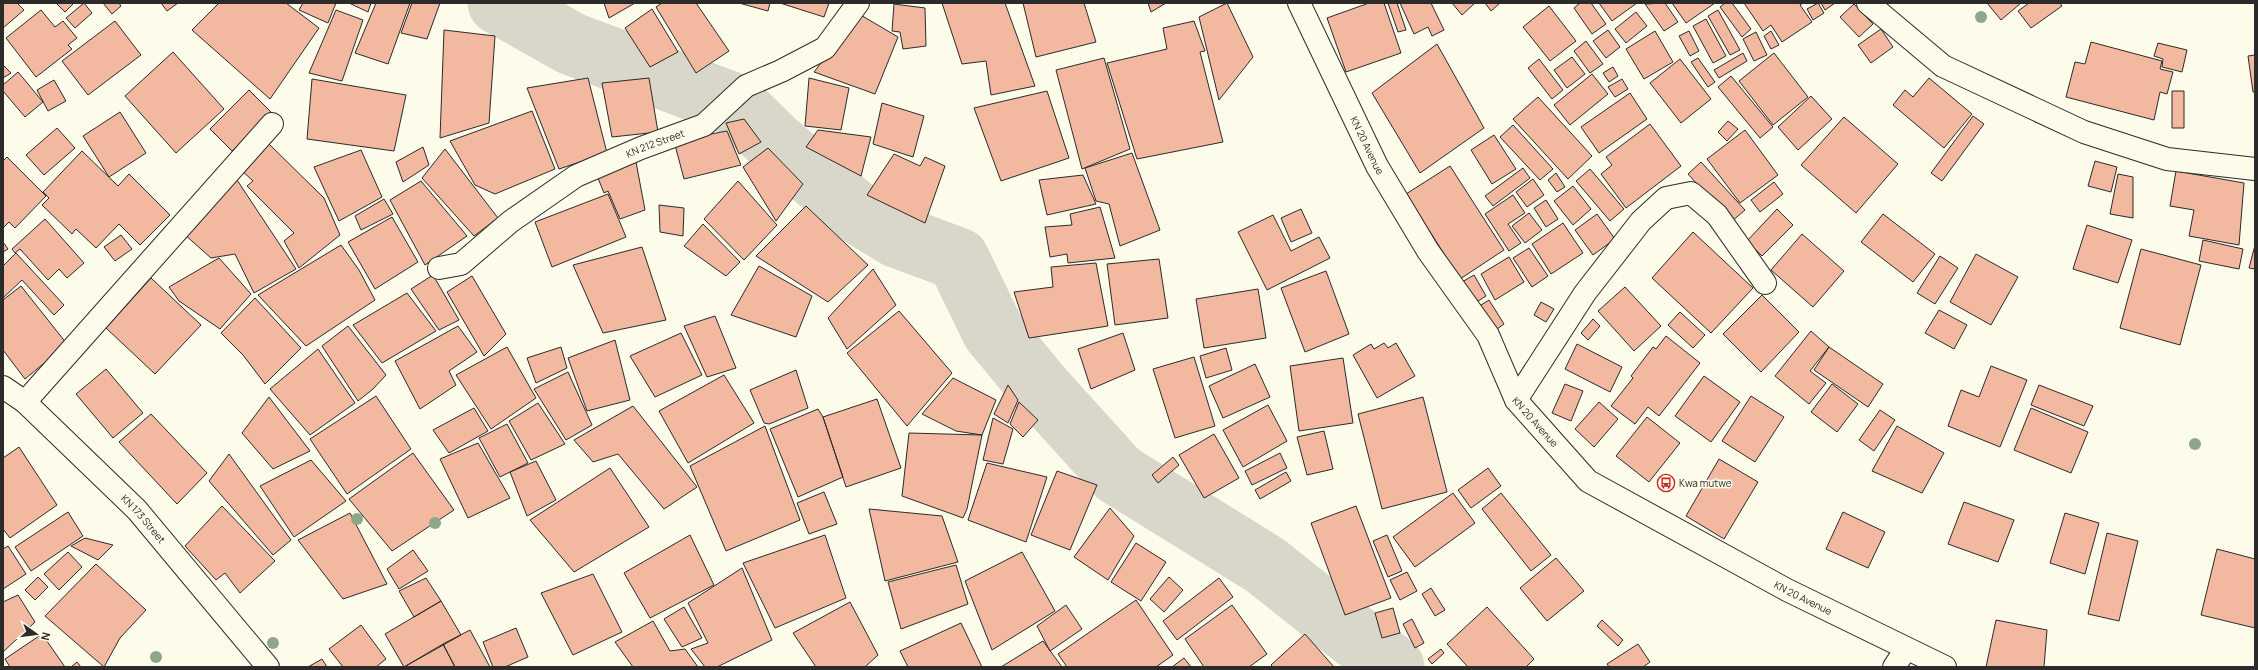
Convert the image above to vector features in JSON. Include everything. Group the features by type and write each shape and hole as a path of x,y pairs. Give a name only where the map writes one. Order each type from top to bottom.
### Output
{"street":[{"name":"KN 212 Street","path":"439,268 461,264 510,222 576,176 642,148 704,125 746,86 781,71 825,48 858,3"},
{"name":"KN 20 Avenue","path":"1299,3 1378,166 1428,251 1488,334 1516,400 1588,481 1787,590 1900,658 1945,667"},
{"path":"1868,3 1942,66 2084,132 2167,159 2255,169"},
{"path":"25,402 272,124"},
{"path":"1516,400 1585,293 1640,221 1666,198 1691,193 1717,215 1765,283"},
{"name":"KN 173 Street","path":"3,387 25,402 137,510 268,667"}],"building":[{"path":"3,3 17,3 24,10 3,28"},
{"path":"56,3 74,3 65,12"},
{"path":"84,3 92,13 75,28 66,18"},
{"path":"103,3 119,3 121,6 112,14"},
{"path":"161,3 178,3 167,11"},
{"path":"219,3 286,3 319,28 270,99 192,30"},
{"path":"303,3 336,3 328,23 299,10"},
{"path":"349,3 371,3 368,12"},
{"path":"376,3 410,3 388,64 355,53"},
{"path":"412,3 440,3 427,39 401,33"},
{"path":"604,3 635,3 609,18"},
{"path":"662,3 696,3 729,51 696,73 656,7"},
{"path":"739,3 770,3 768,11"},
{"path":"780,3 829,3 824,17"},
{"path":"942,3 1005,3 1035,86 991,95 986,61 962,64"},
{"path":"1023,3 1084,3 1096,42 1036,57"},
{"path":"1148,3 1166,3 1151,12"},
{"path":"1227,3 1253,57 1219,100 1199,17"},
{"path":"1369,3 1384,3 1401,53 1346,72 1327,18"},
{"path":"1388,3 1397,3 1406,30 1398,32"},
{"path":"1400,3 1431,3 1444,30 1432,36 1428,27 1414,34"},
{"path":"1452,3 1475,3 1462,15"},
{"path":"1485,3 1500,3 1491,11"},
{"path":"1580,3 1591,3 1606,24 1592,34 1574,8"},
{"path":"1599,3 1637,3 1612,21"},
{"path":"1665,3 1678,22 1664,31 1645,4"},
{"path":"1672,3 1715,3 1686,23"},
{"path":"1725,3 1732,3 1751,29 1742,37 1720,7"},
{"path":"1744,3 1803,3 1800,5 1812,22 1782,42 1771,25 1763,31"},
{"path":"1818,3 1824,13 1813,20 1807,9"},
{"path":"1821,3 1835,3 1825,10"},
{"path":"1987,3 2021,3 2001,20"},
{"path":"2029,3 2060,3 2062,6 2031,28 2018,11"},
{"path":"894,4 925,8 926,46 903,49 900,32 892,31"},
{"path":"1854,4 1873,24 1859,37 1840,17"},
{"path":"1549,6 1576,41 1550,61 1523,27"},
{"path":"652,9 678,52 650,67 625,28"},
{"path":"41,10 55,27 63,21 77,38 68,45 72,49 36,77 6,38"},
{"path":"336,10 363,20 342,81 309,73"},
{"path":"1718,10 1740,50 1730,55 1708,16"},
{"path":"1636,12 1647,26 1626,43 1615,29"},
{"path":"859,14 898,37 875,94 814,72"},
{"path":"1706,19 1726,56 1713,63 1693,26"},
{"path":"115,21 141,55 88,95 62,61"},
{"path":"1194,21 1205,51 1200,52 1223,142 1137,159 1107,63 1167,49 1163,28"},
{"path":"1881,29 1893,47 1871,63 1858,45"},
{"path":"444,30 495,36 489,123 440,138"},
{"path":"1608,30 1620,47 1606,58 1593,41"},
{"path":"1655,31 1673,62 1644,79 1626,49"},
{"path":"1689,31 1699,51 1690,56 1679,36"},
{"path":"1771,31 1779,45 1771,49 1764,36"},
{"path":"1756,32 1767,55 1754,61 1743,39"},
{"path":"1586,41 1603,64 1590,73 1574,51"},
{"path":"2091,42 2162,61 2160,69 2173,72 2167,94 2160,92 2154,120 2066,97 2075,62 2085,64"},
{"path":"2158,43 2187,50 2182,72 2162,67 2163,59 2154,56"},
{"path":"1437,44 1484,128 1420,173 1372,93"},
{"path":"173,52 224,109 176,153 125,96"},
{"path":"1743,53 1747,61 1719,78 1714,70"},
{"path":"1774,53 1808,97 1773,125 1739,81"},
{"path":"2255,55 2255,92 2253,92 2248,56"},
{"path":"1572,57 1585,74 1567,88 1554,70"},
{"path":"1104,58 1130,149 1082,169 1056,70"},
{"path":"1698,58 1715,82 1708,87 1691,62"},
{"path":"1539,59 1563,90 1552,99 1528,68"},
{"path":"1680,59 1711,99 1681,123 1650,83"},
{"path":"3,65 11,73 3,78"},
{"path":"1613,67 1618,76 1609,82 1603,73"},
{"path":"18,72 43,102 25,117 3,91 3,85"},
{"path":"1592,74 1608,94 1570,125 1554,105"},
{"path":"1731,76 1773,127 1760,138 1718,87"},
{"path":"588,78 607,153 559,169 527,88"},
{"path":"649,78 658,132 612,137 602,83"},
{"path":"809,78 849,88 841,130 805,126"},
{"path":"1929,78 1972,114 1944,148 1893,105 1905,90 1913,97"},
{"path":"312,79 406,95 394,151 307,139"},
{"path":"1622,79 1628,89 1615,97 1608,87"},
{"path":"54,80 66,101 48,111 37,90"},
{"path":"249,90 271,112 232,151 210,129"},
{"path":"1047,91 1069,158 1001,181 974,108"},
{"path":"2172,91 2184,91 2184,128 2172,128"},
{"path":"1630,93 1647,119 1599,153 1581,127"},
{"path":"1811,96 1832,119 1798,150 1778,127"},
{"path":"1538,97 1592,156 1568,179 1513,119"},
{"path":"882,103 924,116 913,157 873,144"},
{"path":"532,111 555,169 495,194 475,185 450,141"},
{"path":"120,112 146,153 109,177 83,136"},
{"path":"1973,116 1984,124 1942,181 1931,173"},
{"path":"1844,117 1898,164 1856,213 1801,165"},
{"path":"744,119 761,142 739,154 726,123"},
{"path":"1728,121 1738,129 1727,141 1718,132"},
{"path":"1650,124 1681,166 1626,208 1601,174 1612,165 1606,157"},
{"path":"1513,125 1553,169 1540,180 1500,137"},
{"path":"57,128 75,148 44,175 26,155"},
{"path":"818,130 871,137 861,176 806,147"},
{"path":"1745,130 1778,175 1740,203 1707,159"},
{"path":"727,131 741,165 684,179 674,141"},
{"path":"1494,135 1516,169 1492,184 1471,150"},
{"path":"269,144 324,198 340,235 299,268 284,241 294,233 247,186 253,181 239,168"},
{"path":"423,147 429,165 403,182 396,162"},
{"path":"768,148 803,184 776,221 743,167"},
{"path":"445,149 498,218 474,236 422,178"},
{"path":"361,150 382,197 339,221 314,167"},
{"path":"82,151 118,186 129,174 170,215 140,245 119,224 96,248 76,229 72,234 42,205 49,198 43,192"},
{"path":"1132,153 1160,230 1120,246 1109,204 1096,201 1085,168"},
{"path":"894,154 920,166 925,157 945,166 925,223 867,195"},
{"path":"7,157 46,196 15,228 9,222 3,228 3,161"},
{"path":"2095,161 2117,167 2111,192 2088,186"},
{"path":"636,162 645,210 620,219 608,191 604,193 596,173"},
{"path":"1701,162 1745,210 1731,222 1688,174"},
{"path":"1450,166 1504,250 1460,279 1406,194"},
{"path":"1523,168 1530,178 1493,206 1485,196"},
{"path":"1590,169 1624,209 1610,221 1576,181"},
{"path":"2176,171 2244,183 2239,245 2189,236 2194,210 2170,206"},
{"path":"1556,173 1565,187 1557,192 1548,180"},
{"path":"2118,174 2133,177 2133,218 2110,214"},
{"path":"1083,175 1096,204 1047,215 1039,180"},
{"path":"1533,179 1544,195 1527,207 1516,192"},
{"path":"237,180 296,269 254,293 235,254 211,258 184,234"},
{"path":"421,181 467,236 425,265 390,200"},
{"path":"738,181 777,225 744,260 704,219"},
{"path":"1774,182 1783,194 1760,212 1751,200"},
{"path":"1573,186 1591,209 1573,225 1554,201"},
{"path":"608,194 626,237 552,267 535,222"},
{"path":"1513,195 1525,213 1508,224 1521,243 1509,251 1485,214"},
{"path":"384,199 393,214 361,230 355,216"},
{"path":"1546,200 1558,219 1546,227 1534,208"},
{"path":"659,205 684,208 683,236 660,232"},
{"path":"806,206 868,265 828,302 756,256"},
{"path":"1100,207 1115,258 1068,263 1067,254 1050,257 1045,227 1072,225 1070,214"},
{"path":"1301,209 1312,233 1291,242 1281,218"},
{"path":"1777,209 1793,225 1762,256 1747,241"},
{"path":"1529,213 1542,230 1525,243 1512,226"},
{"path":"1597,214 1615,239 1593,255 1575,230"},
{"path":"1883,214 1935,254 1913,282 1861,242"},
{"path":"1273,215 1291,251 1319,237 1330,258 1267,290 1238,232"},
{"path":"392,217 418,262 375,289 348,242"},
{"path":"45,219 84,263 67,278 59,269 48,280 20,249 15,253 12,249"},
{"path":"1563,223 1583,253 1551,274 1532,244"},
{"path":"703,224 740,262 726,276 684,246"},
{"path":"2087,225 2132,240 2118,283 2073,269"},
{"path":"1693,232 1753,288 1711,333 1652,278"},
{"path":"1802,234 1844,271 1813,307 1771,270"},
{"path":"121,235 132,249 115,261 104,247"},
{"path":"2203,240 2243,249 2239,269 2199,261"},
{"path":"3,242 8,249 3,252"},
{"path":"341,245 359,270 375,300 306,346 258,295"},
{"path":"2255,245 2255,269 2249,268"},
{"path":"642,247 666,320 603,333 573,265"},
{"path":"1529,248 1548,276 1532,287 1513,258"},
{"path":"2141,249 2201,265 2180,345 2120,328"},
{"path":"16,253 64,305 54,315 22,280 3,298 3,266"},
{"path":"1976,254 2018,277 1991,325 1950,302"},
{"path":"1940,256 1958,268 1935,304 1917,293"},
{"path":"1509,257 1524,282 1495,300 1481,274"},
{"path":"219,258 251,294 220,329 179,301 169,287"},
{"path":"1159,259 1168,318 1115,325 1107,264"},
{"path":"1096,263 1108,326 1029,338 1014,292 1053,287 1051,267"},
{"path":"759,266 812,296 796,337 731,315"},
{"path":"873,269 896,305 847,349 828,318"},
{"path":"1326,271 1349,334 1305,352 1281,288"},
{"path":"433,275 459,320 439,330 411,289"},
{"path":"1474,275 1486,296 1475,303 1462,282"},
{"path":"472,276 506,334 484,356 447,292"},
{"path":"151,278 201,325 155,374 106,328"},
{"path":"21,286 67,344 25,379 3,350 3,300"},
{"path":"1625,287 1661,326 1634,351 1598,311"},
{"path":"1258,289 1266,338 1204,348 1196,299"},
{"path":"407,293 436,331 382,363 353,325"},
{"path":"1762,295 1799,332 1761,372 1723,334"},
{"path":"255,298 301,348 265,384 243,355 221,333"},
{"path":"1489,300 1504,324 1493,332 1478,307"},
{"path":"1541,302 1554,309 1546,322 1534,315"},
{"path":"1939,310 1967,325 1954,349 1925,333"},
{"path":"899,311 952,373 907,426 847,353"},
{"path":"1680,312 1705,335 1693,348 1668,325"},
{"path":"715,316 736,368 707,377 684,326"},
{"path":"1593,319 1600,326 1588,340 1581,333"},
{"path":"348,326 386,375 373,389 358,401 322,346"},
{"path":"458,326 477,352 449,371 456,385 420,409 395,361"},
{"path":"1811,331 1829,347 1810,371 1826,383 1809,404 1775,376"},
{"path":"681,333 702,375 655,397 630,356"},
{"path":"1123,333 1135,370 1091,389 1078,349"},
{"path":"1666,336 1700,363 1659,416 1648,407 1635,424 1611,406 1633,378 1631,376 1653,347 1656,349"},
{"path":"615,340 630,400 587,411 568,358"},
{"path":"1384,343 1388,348 1396,343 1415,376 1377,398 1353,355 1371,344 1374,349"},
{"path":"1577,344 1622,367 1610,392 1565,369"},
{"path":"507,347 536,398 491,429 456,375"},
{"path":"561,347 567,368 536,383 527,358"},
{"path":"1829,347 1883,384 1868,407 1814,370"},
{"path":"1226,348 1232,370 1206,378 1200,356"},
{"path":"318,349 355,403 310,435 270,389"},
{"path":"1194,357 1215,426 1175,438 1153,369"},
{"path":"1343,358 1353,423 1299,431 1290,366"},
{"path":"1255,364 1270,397 1223,418 1209,386"},
{"path":"1991,366 2027,380 2000,447 1948,426 1961,390 1979,397"},
{"path":"106,369 143,413 113,438 76,394"},
{"path":"796,370 808,408 769,424 764,423 750,390"},
{"path":"568,372 592,425 566,440 534,389"},
{"path":"724,375 754,423 688,463 659,411"},
{"path":"1704,376 1740,402 1711,442 1675,416"},
{"path":"953,378 996,400 982,435 956,431 922,414"},
{"path":"1565,384 1583,391 1571,421 1552,413"},
{"path":"1832,384 1858,404 1837,432 1811,412"},
{"path":"1008,385 1018,400 1008,423 994,414"},
{"path":"2039,385 2093,406 2084,426 2031,405"},
{"path":"376,396 411,449 347,494 310,439"},
{"path":"1751,396 1784,417 1755,462 1722,441"},
{"path":"269,397 310,451 273,469 242,433"},
{"path":"1423,397 1447,492 1382,509 1358,414"},
{"path":"877,399 901,468 846,487 823,417"},
{"path":"1019,402 1038,420 1023,437 1010,424"},
{"path":"1599,402 1618,419 1594,447 1575,429"},
{"path":"538,403 565,444 531,460 509,421"},
{"path":"1268,405 1287,441 1243,467 1223,430"},
{"path":"633,406 697,487 664,509 618,454 593,462 574,440"},
{"path":"474,408 488,431 449,453 433,430"},
{"path":"2031,408 2088,432 2071,473 2014,450"},
{"path":"818,409 823,417 843,477 798,497 770,429"},
{"path":"1880,410 1895,420 1874,451 1859,440"},
{"path":"151,414 207,473 177,504 119,442"},
{"path":"1647,417 1680,443 1649,482 1616,456"},
{"path":"993,418 1013,429 1003,464 983,460"},
{"path":"507,424 528,463 500,477 479,438"},
{"path":"765,426 800,520 726,551 690,466"},
{"path":"1897,426 1944,453 1922,493 1872,471"},
{"path":"1324,431 1333,469 1307,475 1297,437"},
{"path":"909,433 982,435 967,509 963,518 902,496"},
{"path":"1214,434 1239,478 1204,498 1179,455"},
{"path":"478,443 510,498 468,518 440,459"},
{"path":"19,447 57,505 10,538 3,529 3,458"},
{"path":"413,453 454,510 392,551 349,499"},
{"path":"1280,453 1287,468 1252,485 1245,471"},
{"path":"229,454 291,540 273,555 209,481"},
{"path":"1173,457 1179,465 1158,483 1152,475"},
{"path":"1719,459 1758,482 1724,539 1686,516"},
{"path":"311,460 346,501 294,537 260,486"},
{"path":"536,461 556,500 527,516 510,472"},
{"path":"987,463 1047,477 1026,542 968,520"},
{"path":"610,468 649,527 574,572 530,520"},
{"path":"1488,468 1501,486 1471,508 1458,490"},
{"path":"1057,471 1097,485 1070,550 1031,535"},
{"path":"1286,472 1291,481 1260,499 1255,490"},
{"path":"824,492 837,524 809,534 797,503"},
{"path":"1453,493 1475,523 1415,567 1393,537"},
{"path":"1501,493 1551,555 1531,571 1482,509"},
{"path":"1964,502 2014,520 1998,562 1948,544"},
{"path":"222,506 275,561 240,593 225,573 216,580 185,546"},
{"path":"1356,506 1391,598 1345,615 1311,523"},
{"path":"1110,508 1134,536 1108,580 1074,557"},
{"path":"869,509 942,516 958,562 885,581"},
{"path":"68,512 83,536 31,571 15,547"},
{"path":"1843,512 1885,532 1868,568 1826,549"},
{"path":"350,513 387,584 343,599 298,540"},
{"path":"2065,513 2099,523 2085,574 2050,563"},
{"path":"2107,533 2138,541 2119,621 2088,614"},
{"path":"690,535 714,585 650,618 624,573"},
{"path":"825,535 846,598 775,628 743,563"},
{"path":"1387,535 1402,571 1388,577 1373,541"},
{"path":"85,538 113,545 98,560 71,546"},
{"path":"1136,543 1166,562 1141,601 1111,582"},
{"path":"8,546 26,574 3,589 3,549"},
{"path":"2217,549 2255,559 2255,628 2201,615"},
{"path":"413,550 428,571 399,589 387,569"},
{"path":"68,552 82,567 59,590 44,574"},
{"path":"1022,552 1055,611 992,650 965,581"},
{"path":"1556,558 1584,591 1547,621 1520,588"},
{"path":"96,564 146,610 120,638 104,667 45,616"},
{"path":"956,565 968,604 901,629 888,582"},
{"path":"742,568 772,640 717,667 705,667 691,649 708,643 688,603"},
{"path":"1407,572 1417,591 1400,600 1390,580"},
{"path":"593,574 622,632 573,655 541,593"},
{"path":"38,577 48,587 35,600 25,590"},
{"path":"1169,577 1183,590 1164,612 1150,599"},
{"path":"426,578 441,601 414,617 399,591"},
{"path":"1219,578 1233,597 1177,640 1163,621"},
{"path":"1431,588 1445,610 1435,616 1422,594"},
{"path":"18,595 35,622 3,652 3,602"},
{"path":"1136,600 1173,655 1156,667 1067,667 1058,654"},
{"path":"441,601 461,635 404,667 385,634"},
{"path":"850,602 878,655 865,667 816,667 793,633"},
{"path":"1066,605 1082,629 1050,651 1037,626"},
{"path":"1232,605 1267,654 1249,667 1204,667 1185,639"},
{"path":"684,607 702,638 682,647 664,619"},
{"path":"1487,607 1534,659 1526,667 1468,667 1447,644"},
{"path":"1393,608 1400,633 1382,638 1375,613"},
{"path":"1412,619 1424,643 1415,648 1403,624"},
{"path":"1602,620 1623,640 1618,646 1597,626"},
{"path":"1996,620 2047,630 2044,667 1986,667"},
{"path":"653,621 670,651 685,649 698,667 633,667 615,642"},
{"path":"961,623 982,667 908,667 900,651"},
{"path":"361,625 386,659 376,667 343,667 329,649"},
{"path":"516,628 528,657 505,667 493,667 483,642"},
{"path":"470,630 490,667 455,667 443,644"},
{"path":"42,634 65,667 10,667 5,659"},
{"path":"1305,634 1334,667 1273,667 1271,665"},
{"path":"1043,641 1062,667 1001,667"},
{"path":"443,644 455,667 404,667"},
{"path":"1638,644 1650,662 1643,667 1609,667 1607,664"},
{"path":"1441,649 1444,653 1432,664 1428,659"},
{"path":"1184,658 1191,667 1172,667"},
{"path":"322,659 327,667 308,667"},
{"path":"77,662 81,667 71,667"}],"waterway":[{"path":"499,3 572,44 736,105 773,141 852,209 896,236 958,259 993,331 1042,390 1118,474 1265,565 1393,667"},
{"path":"1115,500 1118,474"}],"place":[{"name":"Kwa mutwe","path":"1666,483"}]}
